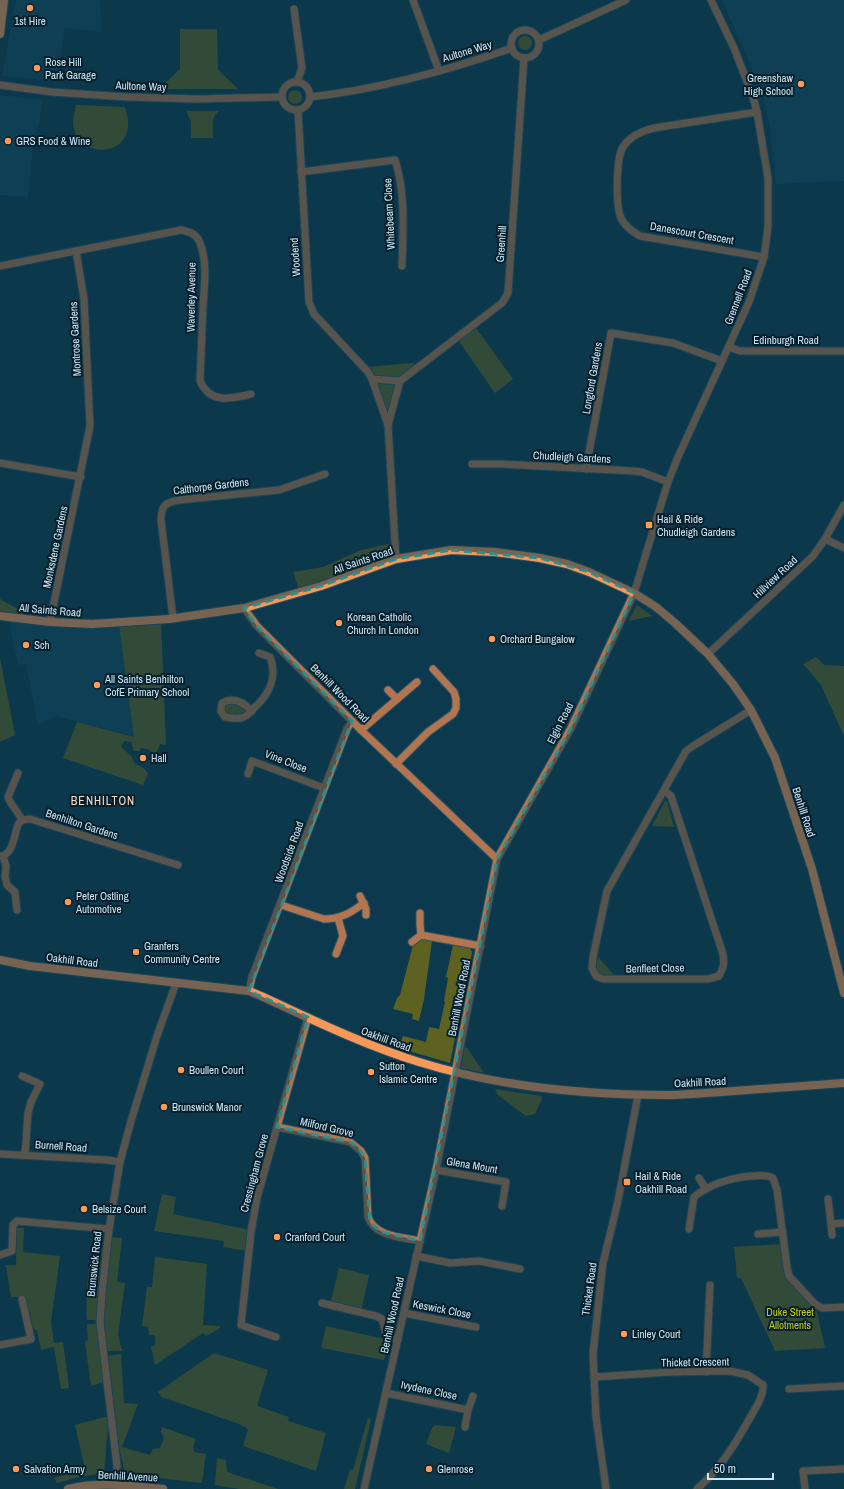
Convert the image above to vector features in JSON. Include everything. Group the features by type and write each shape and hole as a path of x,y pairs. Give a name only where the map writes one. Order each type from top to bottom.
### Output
{"street":[{"path":"0,34 4,0"},
{"path":"414,0 439,71"},
{"path":"539,40 626,0"},
{"name":"Grennell Road","path":"634,593 668,482 749,302 764,257 768,227 768,178 757,112 753,97 734,48 711,0"},
{"path":"294,9 302,68 297,82"},
{"path":"526,29 534,32 539,40 536,53 529,57 524,58 517,55 512,48 512,39 517,32 521,30 526,29"},
{"name":"Aultone Way","path":"310,97 402,80 439,71 512,48"},
{"name":"Greenhill","path":"400,381 502,303 508,293 524,58"},
{"path":"297,82 308,89 310,97 309,102 306,106 298,110 289,109 283,102 282,97 284,88 297,82"},
{"name":"Aultone Way","path":"0,84 52,92 127,97 197,99 282,97"},
{"name":"Woodend","path":"298,110 310,308 324,325 363,365 372,379 388,425 396,559"},
{"name":"Danescourt Crescent","path":"757,112 654,128 634,136 624,146 620,153 618,162 617,204 618,212 626,226 640,236 764,257"},
{"name":"Whitebeam Close","path":"301,172 395,160 398,169 402,203 402,266"},
{"name":"Waverley Avenue","path":"0,266 182,230 190,232 196,236 200,243 203,254 205,276 200,381 203,388 221,399 232,399 251,394"},
{"name":"Montrose Gardens","path":"76,251 84,299 90,426"},
{"name":"Longford Gardens","path":"586,469 611,333 673,343 722,361"},
{"name":"Edinburgh Road","path":"729,347 740,351 844,351"},
{"path":"372,379 400,381"},
{"name":"Woodend","path":"388,425 400,381"},
{"name":"Monksdene Gardens","path":"50,622 81,477 90,426"},
{"path":"0,463 81,477"},
{"name":"Chudleigh Gardens","path":"472,464 502,464 633,471 642,472 668,482"},
{"name":"Calthorpe Gardens","path":"173,618 161,520 161,512 164,505 180,500 280,490 325,474"},
{"name":"Hillview Road","path":"708,654 813,556 825,539 844,505"},
{"path":"825,539 844,548"},
{"name":"All Saints Road","path":"0,616 50,622 92,624 173,618 244,608 322,586 396,559 451,550 519,554 567,564 589,572 634,593 656,607 708,654"},
{"name":"Elgin Road","path":"497,859 571,728 634,593"},
{"name":"Benhill Wood Road","path":"244,608 257,626 361,730 497,859 436,1170 364,1489"},
{"path":"270,656 279,647"},
{"path":"259,653 270,656"},
{"name":"Benhill Road","path":"708,654 733,684 751,710 775,758 812,869 844,993"},
{"path":"252,711 269,691 274,665 270,656"},
{"path":"396,764 428,732 453,714 456,708 454,692 433,669"},
{"path":"361,730 417,682"},
{"path":"388,690 397,699"},
{"name":"Benfleet Close","path":"665,791 671,796 725,960 723,969 719,976 708,979 604,979 596,976 592,968 593,956 607,891 686,752 693,746 751,710"},
{"name":"Woodside Road","path":"249,991 252,978 281,905 324,788 347,729 352,721"},
{"name":"Vine Close","path":"248,774 252,761 324,788"},
{"path":"17,910 15,892 7,884 5,877 6,866 2,856 9,852 17,827 22,820 18,811 8,800 18,773"},
{"name":"Benhilton Gardens","path":"22,820 30,819 178,865"},
{"path":"360,896 364,903 366,915"},
{"path":"281,905 324,920 338,918 353,912 364,903"},
{"path":"420,913 421,935"},
{"path":"336,954 343,936 338,918"},
{"path":"412,942 421,935 481,946"},
{"name":"Oakhill Road","path":"0,960 30,966 249,991 308,1017 344,1035 382,1050 456,1073 494,1081 547,1089 638,1094 676,1094 844,1083"},
{"name":"Brunswick Road","path":"117,1485 116,1460 100,1322 109,1229 120,1162 144,1077 176,983"},
{"name":"Cressingham Grove","path":"276,1337 241,1325 256,1198 308,1017"},
{"path":"22,1076 40,1084 31,1102 28,1113 25,1155"},
{"name":"Thicket Road","path":"606,1489 596,1417 593,1354 604,1263 618,1201 638,1094"},
{"name":"Milford Grove","path":"277,1127 350,1142 358,1147 362,1151 365,1158 368,1217 370,1223 374,1228 382,1232 420,1241"},
{"name":"Burnell Road","path":"0,1154 120,1162"},
{"name":"Glena Mount","path":"436,1170 506,1182 502,1206"},
{"path":"689,1229 694,1196 724,1180 767,1175 773,1178 777,1190 789,1276 815,1304 822,1308 844,1307"},
{"path":"699,1178 706,1189"},
{"path":"828,1199 832,1235"},
{"path":"0,1255 12,1251 13,1225 17,1221 109,1229"},
{"path":"831,1224 844,1223"},
{"path":"758,1234 783,1232"},
{"path":"416,1256 450,1263 479,1261 520,1269"},
{"path":"706,1372 710,1285"},
{"path":"0,1345 31,1339 22,1299"},
{"path":"322,1303 376,1316 382,1319 387,1337 398,1340"},
{"name":"Keswick Close","path":"404,1313 476,1327"},
{"name":"Thicket Crescent","path":"594,1377 730,1371 748,1375 763,1385 764,1390 759,1402 733,1448 706,1481 697,1489"},
{"path":"789,1389 844,1386"},
{"name":"Ivydene Close","path":"386,1392 468,1410"},
{"name":"Ivydene Close","path":"465,1427 468,1410 473,1396"},
{"path":"804,1489 803,1471 844,1469"},
{"name":"Benhill Avenue","path":"68,1489 81,1486 117,1485 163,1489"}],"highlighted area":[{"path":"451,550 540,558 589,572 634,593 571,728 497,859 420,1241 382,1232 370,1223 365,1158 358,1147 350,1142 277,1127 308,1017 249,991 352,721 257,626 244,608 321,586 396,559"}],"shaded area":[{"path":"16,0 100,0 102,32 65,28 56,81 2,76"},
{"name":"Greenshaw High School","path":"722,0 844,0 844,181 776,184 770,131 764,101"},
{"path":"0,95 43,100 39,123 34,137 28,197 0,195"},
{"name":"All Saints Benhilton CofE Primary School","path":"9,620 161,622 166,745 56,716 38,725 26,664 18,665"}],"green space":[{"path":"180,29 217,29 218,70 238,89 159,89 180,69"},
{"path":"522,36 528,36 532,40 532,46 528,50 522,50 518,46 518,40"},
{"path":"295,90 300,92 302,97 300,102 295,104 290,102 288,97 290,92"},
{"path":"76,105 125,107 128,126 125,137 118,145 110,149 100,150 90,147 82,142 76,134 73,123"},
{"path":"186,111 218,111 213,119 213,138 191,138 191,121"},
{"path":"473,324 513,379 495,393 456,337"},
{"path":"412,363 417,366 399,379 388,419 367,367"},
{"path":"393,543 394,558 299,590 293,572 323,567 361,550"},
{"path":"0,599 23,612 23,618 0,614"},
{"path":"637,605 652,616 628,621"},
{"path":"161,622 166,745 160,744 153,762 152,752 148,749 141,748 139,751 134,751 131,742 124,741 121,747 131,756 135,764 142,767 148,773 143,785 63,758 77,722 134,737 119,625"},
{"path":"816,657 824,665 844,666 844,736 821,685 803,664"},
{"path":"0,658 15,735 0,742"},
{"path":"227,703 239,703 248,712 239,716 227,715 224,710 224,705"},
{"path":"665,801 667,801 674,827 652,826"},
{"path":"422,939 432,941 424,999 419,1021 412,1019 413,1014 393,1009 397,998 400,995 413,945"},
{"path":"453,945 470,948 472,952 450,1063 399,1048 403,1036 426,1042 429,1027 439,1029 445,1002 448,978 446,977"},
{"path":"598,957 614,975 604,975 598,973 596,968"},
{"path":"465,1045 484,1073 461,1068"},
{"path":"495,1089 542,1096 542,1099 535,1114 526,1116 498,1095"},
{"path":"162,1194 176,1197 173,1214 250,1230 248,1251 223,1247 224,1241 154,1231"},
{"path":"17,1228 24,1228 23,1252 60,1256 51,1322 54,1343 63,1342 69,1388 61,1389 54,1347 41,1350 37,1331 32,1327 31,1317 25,1297 11,1297 6,1265 16,1265"},
{"path":"110,1237 122,1238 117,1282 125,1283 118,1334 122,1351 107,1351 102,1322"},
{"name":"Duke Street Allotments","path":"783,1244 789,1276 815,1304 825,1348 775,1351 741,1278 737,1278 734,1247"},
{"path":"95,1248 105,1248 97,1320 87,1320 86,1314 89,1271"},
{"path":"155,1257 207,1264 203,1325 220,1326 220,1328 206,1336 203,1333 155,1365 151,1347 155,1345 155,1335 149,1335 148,1327 142,1326 147,1287 152,1287"},
{"path":"339,1268 369,1275 361,1312 330,1305"},
{"path":"87,1324 97,1324 102,1354 103,1382 91,1386 85,1342 88,1340"},
{"path":"326,1326 389,1340 384,1360 321,1348"},
{"path":"214,1353 268,1370 257,1406 289,1417 288,1421 326,1433 316,1471 243,1446 248,1429 239,1424 162,1397 158,1392"},
{"path":"121,1354 124,1403 138,1404 122,1447 150,1455 153,1449 160,1448 164,1438 161,1432 162,1427 196,1439 193,1447 194,1452 206,1454 202,1483 125,1474 119,1447 108,1356"},
{"path":"109,1416 104,1473 79,1477 57,1483 54,1478 85,1469 75,1425"},
{"path":"368,1418 371,1419 355,1489 344,1489 350,1469 353,1470"},
{"path":"435,1425 456,1427 449,1453 426,1444 432,1428"},
{"path":"217,1458 226,1460 227,1472 278,1489 240,1489 215,1485"}],"place":[{"name":"1st Hire","path":"30,8"},
{"name":"Rose Hill Park Garage","path":"37,68"},
{"name":"Greenshaw High School","path":"801,84"},
{"name":"GRS Food & Wine","path":"8,141"},
{"name":"Hail & Ride Chudleigh Gardens","path":"649,525"},
{"name":"Korean Catholic Church In London","path":"339,623"},
{"name":"Orchard Bungalow","path":"492,639"},
{"name":"Sch","path":"26,645"},
{"name":"All Saints Benhilton CofE Primary School","path":"97,685"},
{"name":"Hall","path":"143,758"},
{"name":"Peter Ostling Automotive","path":"68,902"},
{"name":"Granfers Community Centre","path":"136,952"},
{"name":"Boullen Court","path":"181,1070"},
{"name":"Sutton Islamic Centre","path":"371,1072"},
{"name":"Brunswick Manor","path":"164,1107"},
{"name":"Hail & Ride Oakhill Road","path":"627,1182"},
{"name":"Belsize Court","path":"84,1209"},
{"name":"Cranford Court","path":"277,1237"},
{"name":"Linley Court","path":"624,1334"},
{"name":"Salvation Army","path":"16,1469"},
{"name":"Glenrose","path":"429,1469"}],"district":[{"name":"BENHILTON","path":"103,801"}]}
